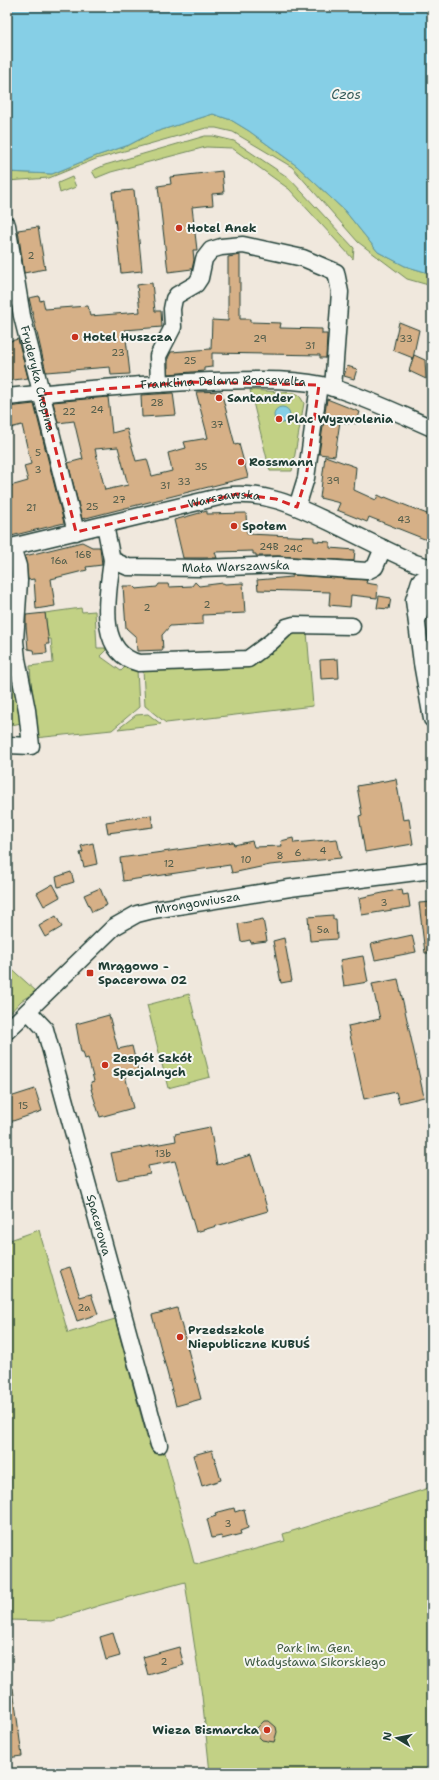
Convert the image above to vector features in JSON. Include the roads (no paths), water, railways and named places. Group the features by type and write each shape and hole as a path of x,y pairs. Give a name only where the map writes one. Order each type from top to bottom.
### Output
{"street":[{"name":"Fryderyka Chopina","path":"7,225 14,316 42,394 76,532"},
{"path":"160,384 158,356 173,327 172,309 174,299 176,295 196,284 200,278 204,259 211,250 220,247 243,245 303,258 336,272 340,292 326,386 306,478 297,507"},
{"name":"Franklina Delano Roosevelta","path":"7,397 160,384 231,380 277,380 326,386 385,407 432,428"},
{"name":"Warszawska","path":"9,547 237,494 263,496 276,499 297,507 415,563 432,568"},
{"path":"105,525 112,560 108,589 107,613 110,637 118,651 131,661 140,663 248,659 271,642 287,627 294,625 352,626"},
{"path":"7,745 31,746 27,710 15,641 19,581 18,566 9,547"},
{"name":"Mała Warszawska","path":"112,560 128,567 202,568 278,566 367,572 375,567 383,548"},
{"path":"432,575 425,577 420,581 415,592 414,600 422,663 432,720"},
{"path":"417,620 424,602 432,592"},
{"name":"Mrongowiusza","path":"7,1031 103,936 114,927 137,914 153,910 290,888 432,870"},
{"name":"Spacerowa","path":"28,1011 45,1029 159,1445"}],"water":[{"name":"Czos","path":"7,7 432,7 432,274 405,266 378,252 345,211 297,166 249,131 231,120 213,114 152,133 129,145 96,156 52,174 7,172"},
{"path":"282,407 289,412 290,415 285,422 282,423 275,418 274,415 279,408"}],"place":[{"name":"Hotel Anek","path":"179,228"},
{"name":"Hotel Huszcza","path":"75,337"},
{"name":"Santander","path":"219,398"},
{"name":"Plac Wyzwolenia","path":"279,419"},
{"name":"Rossmann","path":"241,462"},
{"name":"Społem","path":"234,526"},
{"name":"Mrągowo - Spacerowa 02","path":"90,973"},
{"name":"Zespół Szkół Specjalnych","path":"105,1065"},
{"name":"Przedszkole Niepubliczne KUBUŚ","path":"180,1337"},
{"name":"Wieza Bismarcka","path":"267,1730"}],"park label":[{"name":"Park im. Gen. Władysława Sikorskiego","path":"315,1655"}]}
